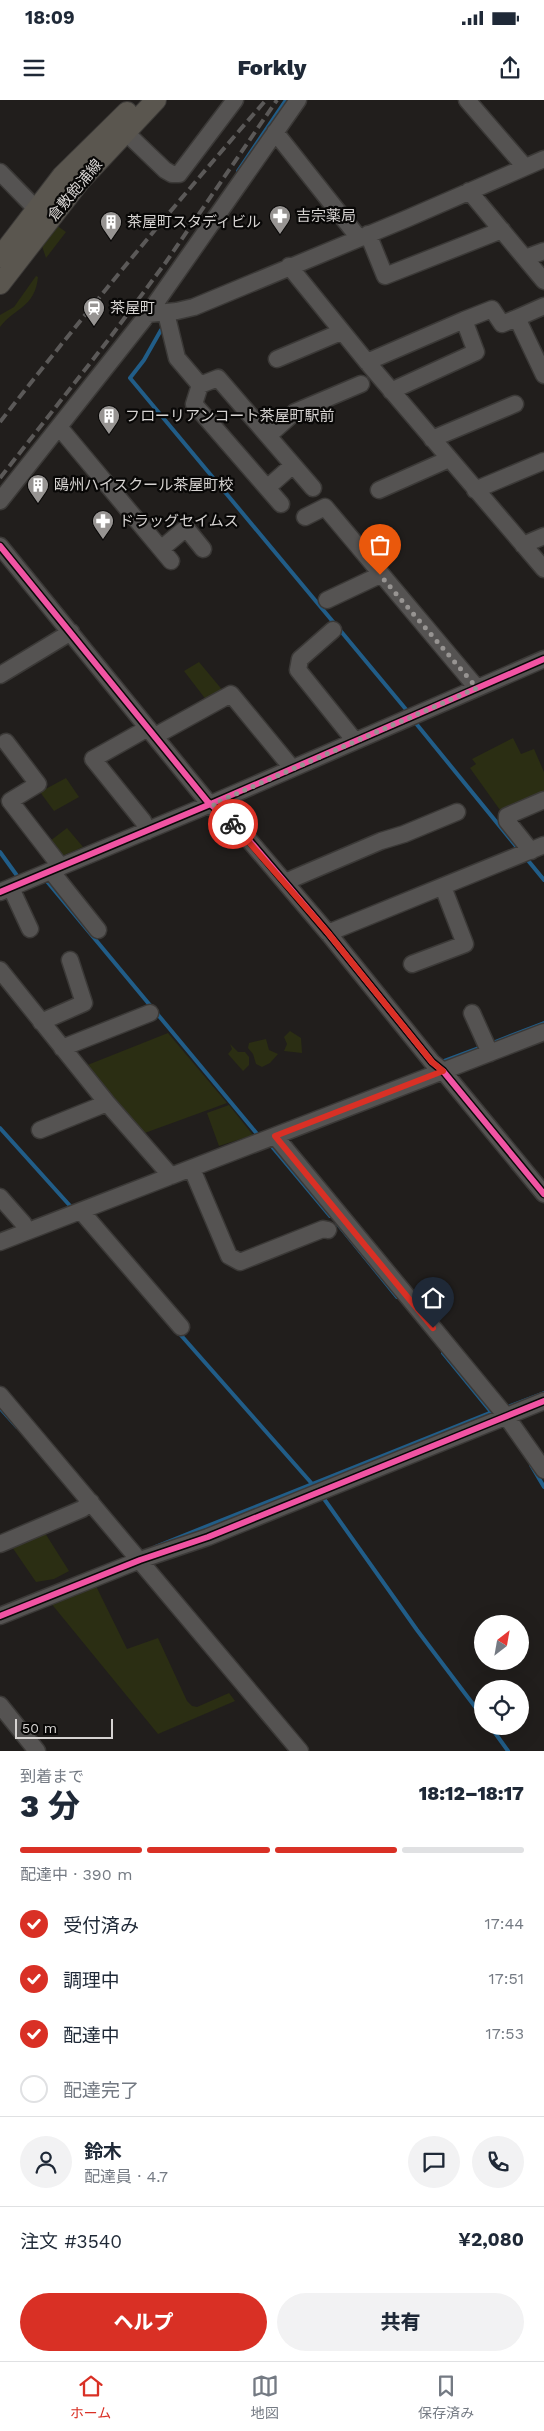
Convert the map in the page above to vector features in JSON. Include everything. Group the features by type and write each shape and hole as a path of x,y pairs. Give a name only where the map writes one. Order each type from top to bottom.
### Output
{"main road":[{"name":"倉敷飽浦線","path":"2,272 24,254 62,176 72,177 77,175 120,128 148,102"},
{"name":"倉敷飽浦線","path":"2,272 42,216 80,181 120,128"}],"street":[{"path":"120,128 165,170 172,174 179,174 235,100"},
{"path":"0,501 148,314 298,100"},
{"path":"467,100 525,167"},
{"path":"275,132 363,236 385,276 502,230"},
{"path":"148,314 166,313 194,307 292,270 363,236 544,159"},
{"path":"0,172 42,216"},
{"path":"469,191 544,281"},
{"path":"525,258 544,251"},
{"path":"292,270 341,332 432,440 544,569"},
{"path":"367,362 492,309 502,324 544,306"},
{"path":"166,313 177,358 200,385"},
{"path":"517,318 544,375"},
{"path":"391,390 476,352 464,320"},
{"path":"277,359 341,332"},
{"path":"200,385 218,378 313,488"},
{"path":"268,436 295,412 361,384"},
{"path":"200,385 194,404 281,504"},
{"path":"432,440 515,404"},
{"path":"59,427 166,555 186,528 203,548"},
{"path":"379,490 449,459"},
{"path":"475,490 544,461"},
{"path":"267,488 293,465"},
{"path":"305,517 325,507 380,575 477,688"},
{"path":"523,545 544,536"},
{"path":"0,546 155,733 207,801 220,800"},
{"path":"327,600 380,575"},
{"path":"334,630 300,659 298,670 355,741"},
{"path":"0,675 71,632"},
{"path":"30,929 6,890 146,828 220,800 544,659"},
{"path":"146,828 93,760 155,733 231,694 292,768"},
{"path":"6,742 38,784 10,801 98,930"},
{"path":"220,800 243,834 288,881 331,931 438,1067 544,1194"},
{"path":"331,931 530,851 507,821 507,816 544,800"},
{"path":"288,881 381,841 404,834 457,812"},
{"path":"412,964 466,944 443,887"},
{"path":"41,1022 84,1003 70,960"},
{"path":"0,970 62,1048 168,1173"},
{"path":"62,1048 150,1013"},
{"path":"472,1013 487,1047"},
{"path":"0,1242 25,1227 78,1212 168,1173 192,1169 269,1139 487,1047 544,1032"},
{"path":"40,1130 108,1103"},
{"path":"269,1139 506,1416 544,1470"},
{"path":"192,1169 229,1256 240,1262 323,1228 328,1230"},
{"path":"0,1197 25,1227"},
{"path":"78,1212 180,1328"},
{"path":"0,1395 87,1506 140,1560 300,1751"},
{"path":"0,1616 140,1560 208,1537 544,1401"},
{"path":"0,1544 87,1506"},
{"path":"0,1705 37,1751"}],"green space":[{"path":"52,222 66,232 46,258 42,246"},
{"path":"36,276 38,277 33,295 0,327 0,315 14,307"},
{"path":"199,662 224,692 207,701 184,671"},
{"path":"513,738 521,754 534,749 544,772 544,793 500,810 470,768 476,764 472,759"},
{"path":"66,778 79,797 54,811 40,792"},
{"path":"67,828 83,847 62,856 50,841"},
{"path":"290,1031 301,1038 302,1053 284,1051 287,1044 284,1037"},
{"path":"168,1033 227,1103 142,1134 85,1066"},
{"path":"266,1039 269,1050 278,1054 270,1063 262,1067 256,1064 253,1054 248,1048 249,1043"},
{"path":"230,1044 238,1052 245,1052 249,1057 249,1065 243,1071 228,1054 232,1049"},
{"path":"229,1105 253,1135 219,1146 207,1113"},
{"path":"45,1533 69,1571 54,1579 36,1582 12,1547"},
{"path":"95,1584 127,1649 158,1638 187,1701 192,1706 197,1707 229,1693 235,1701 158,1734 50,1602"}],"waterway":[{"path":"238,171 286,100"},
{"path":"161,330 144,360 130,378 409,713"},
{"path":"414,721 520,851"},
{"path":"226,802 244,824"},
{"path":"0,852 18,877"},
{"path":"526,858 544,880"},
{"path":"45,879 258,1135"},
{"path":"490,1044 544,1023"},
{"path":"441,1062 484,1046"},
{"path":"0,1128 72,1208"},
{"path":"269,1143 330,1216"},
{"path":"337,1223 397,1297"},
{"path":"179,1333 314,1486"},
{"path":"443,1353 492,1413"},
{"path":"510,1406 544,1393"},
{"path":"0,1408 17,1427"},
{"path":"155,1547 492,1412"},
{"path":"531,1465 544,1487"},
{"path":"322,1496 417,1630 474,1705"},
{"path":"496,1735 508,1751"}],"railway":[{"path":"0,422 131,259 266,100"},
{"path":"0,478 109,339 166,262 277,100"}],"cycle path":[{"path":"0,546 207,801 243,833 544,1194"},
{"path":"0,892 213,803 544,659"},
{"path":"0,1616 140,1560 208,1537 544,1401"}],"way so far":[{"path":"233,824 213,804 477,688 380,575"}],"place":[{"name":"吉宗薬局","path":"280,235"},
{"name":"茶屋町スタディビル","path":"111,241"},
{"name":"茶屋町","path":"94,327"},
{"name":"フローリアンコート茶屋町駅前","path":"109,435"},
{"name":"鴎州ハイスクール茶屋町校","path":"38,504"},
{"name":"ドラッグセイムス","path":"103,540"}],"route":[{"path":"233,824 328,933 437,1068 443,1071 275,1136 433,1328"}]}
